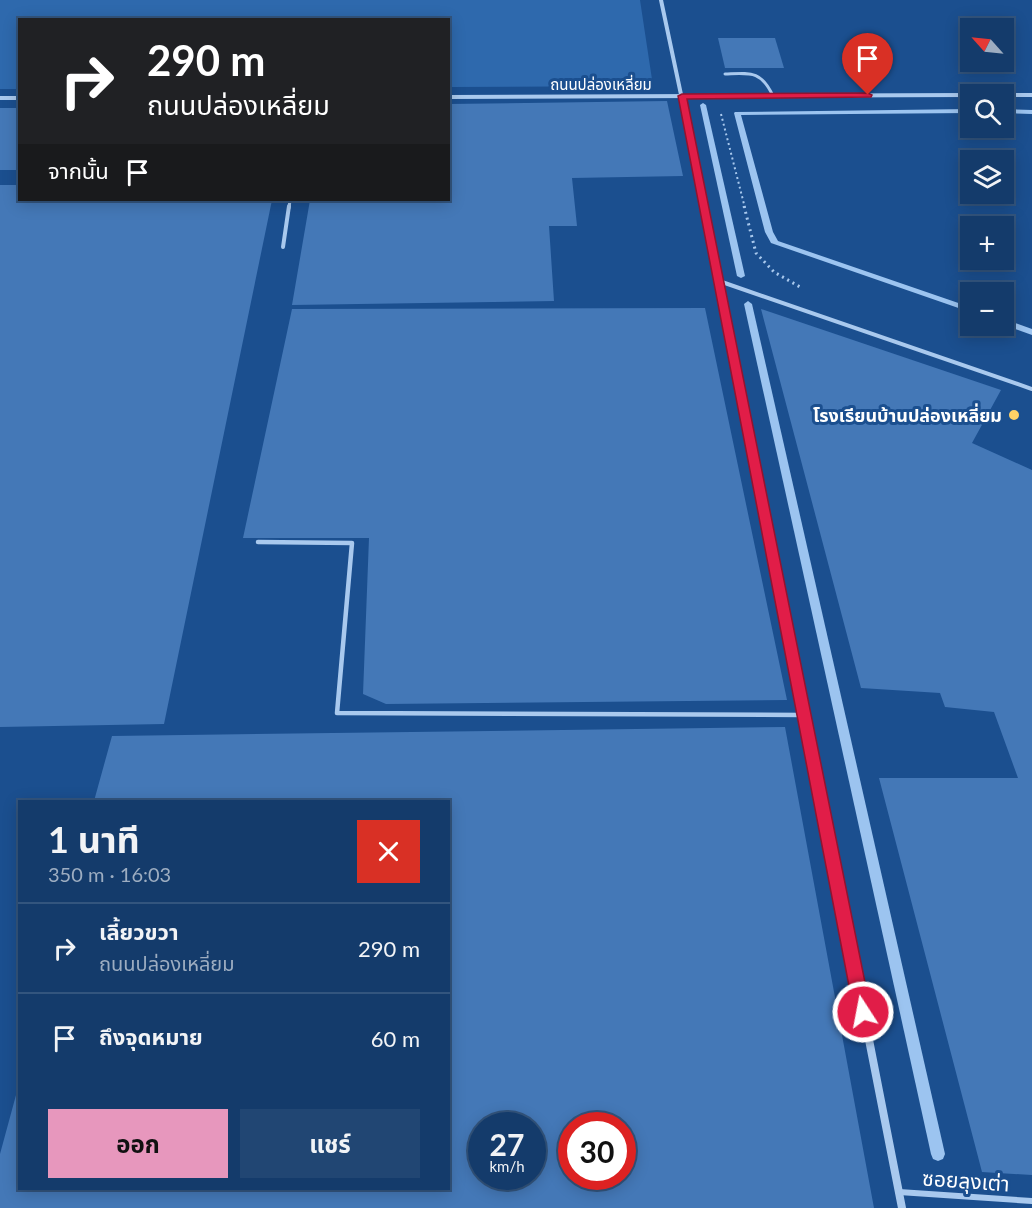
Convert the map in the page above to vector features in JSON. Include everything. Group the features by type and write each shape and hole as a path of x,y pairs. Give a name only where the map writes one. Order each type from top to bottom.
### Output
{"street":[{"path":"661,0 719,281 902,1208"},
{"name":"ถนนปล่องเหลี่ยม","path":"450,97 960,95"},
{"path":"1014,95 1032,95"},
{"path":"0,98 18,98"}],"lane":[{"path":"725,74 751,74 762,77 767,80 773,96"},
{"path":"283,247 290,201"},
{"path":"719,281 1032,389"},
{"path":"258,542 352,543 337,712 803,715"},
{"name":"ซอยลุงเต่า","path":"899,1192 1032,1202"}],"path":[{"path":"717,96 756,253 774,272 809,292"}],"shaded area":[{"path":"0,0 640,0 653,86 450,87 450,18 18,18 18,89 0,89"}],"building":[{"path":"718,38 775,38 784,68 725,68"},
{"path":"667,101 683,176 572,178 577,226 549,226 554,301 292,305 310,201 450,201 450,104"},
{"path":"0,108 18,108 18,170 0,170"},
{"path":"0,185 18,185 18,201 272,201 164,724 0,727"},
{"path":"705,308 787,700 386,704 363,694 369,538 243,538 292,309"},
{"path":"761,309 1001,390 972,443 1032,470 1032,1175 982,1172 879,778 1018,778 994,712 945,707 940,693 861,688"},
{"path":"785,727 874,1208 0,1208 0,1154 18,1088 18,1190 450,1190 450,800 94,800 112,736"}],"waterway":[{"path":"703,105 741,276"},
{"path":"960,111 737,113 769,232 775,243 960,307"},
{"path":"1014,111 1032,112"},
{"path":"748,304 938,1154"},
{"path":"1014,326 1032,332"}],"place":[{"name":"โรงเรียนบ้านปล่องเหลี่ยม","path":"1014,415"}],"route":[{"path":"863,1012 682,96 868,95"}]}
